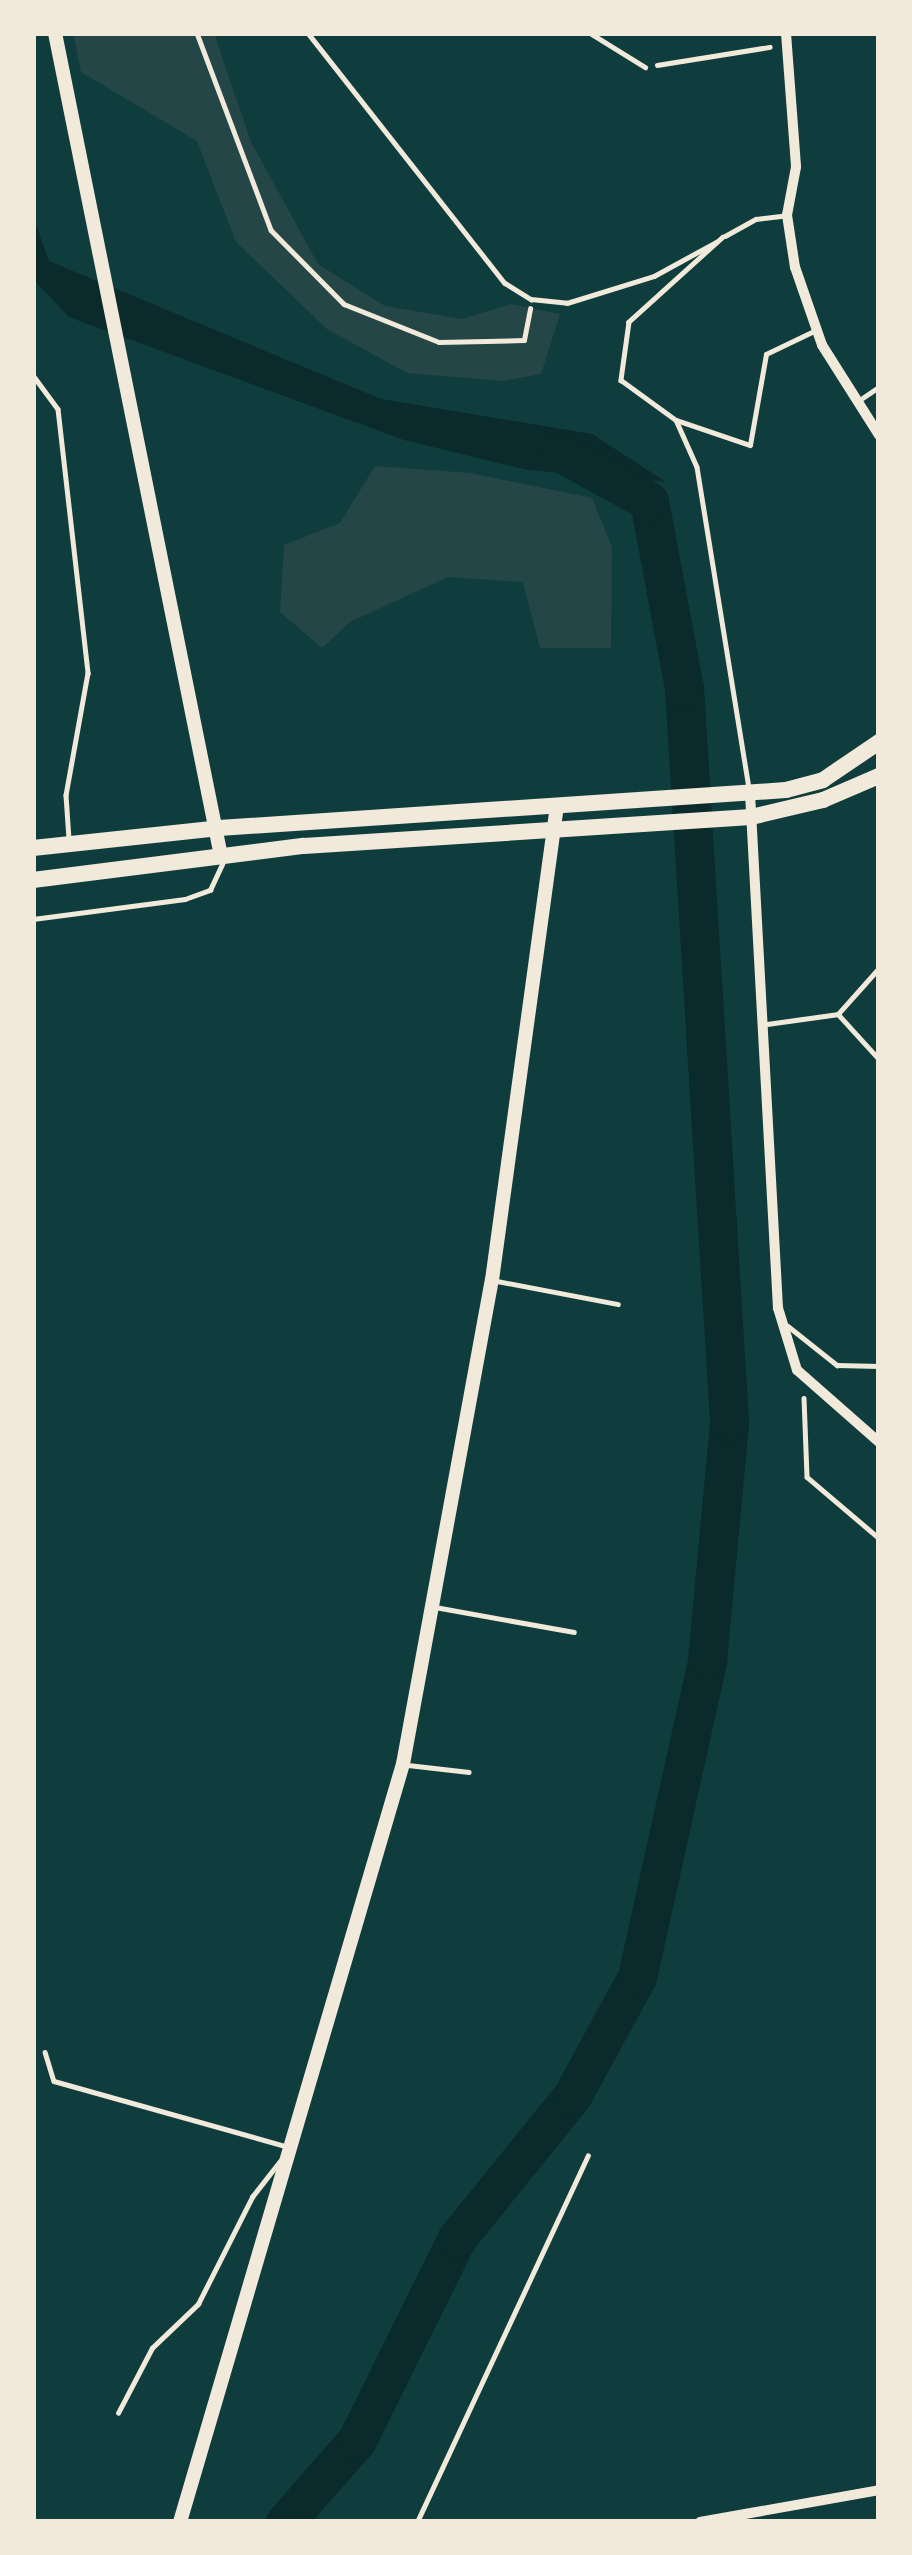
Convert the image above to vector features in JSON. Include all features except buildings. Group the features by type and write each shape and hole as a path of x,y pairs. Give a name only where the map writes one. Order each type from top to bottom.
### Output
{"main road":[{"path":"33,848 219,828 750,794 823,780 879,742"},
{"path":"33,880 221,856 751,817 824,800 879,776"}],"street":[{"path":"55,33 221,856"},
{"path":"787,39 796,167 787,215 817,330 879,435"},
{"path":"750,794 784,1322 797,1370 879,1442"},
{"path":"180,2522 403,1764 492,1280 557,807"},
{"path":"700,2522 879,2490"}],"lane":[{"path":"308,33 505,283 531,299 566,302 654,277 756,219 787,215"},
{"path":"590,33 645,67"},
{"path":"724,237 629,322 621,380 676,420 750,446 766,354 817,330"},
{"path":"33,375 58,409 88,674 66,795 70,844"},
{"path":"856,402 879,387"},
{"path":"676,420 708,525 750,794"},
{"path":"33,919 185,899 210,890 221,856"},
{"path":"766,1024 838,1014 879,968"},
{"path":"838,1014 879,1059"},
{"path":"492,1280 619,1304"},
{"path":"784,1322 837,1365 879,1366"},
{"path":"435,1607 574,1632"},
{"path":"403,1764 469,1772"},
{"path":"45,2052 54,2081 291,2148 252,2197 198,2304 152,2348 118,2413"},
{"path":"417,2522 588,2156"}],"path":[{"path":"197,33 271,230 344,304 440,342 524,340 531,299"},
{"path":"645,67 787,39"},
{"path":"810,1381 800,1409 807,1478 879,1538"}],"shaded area":[{"path":"73,33 214,33 251,142 318,264 385,306 462,319 511,304 560,314 541,374 503,381 407,373 327,329 236,242 197,141 81,72"},
{"path":"33,216 49,261 381,399 592,434 666,482 528,470 404,440 69,317 33,279"},
{"path":"375,466 470,473 592,498 612,547 611,648 540,648 523,582 448,577 350,622 322,648 280,612 284,545 340,523"}],"waterway":[{"path":"285,2522 357,2440 457,2238 572,2096 637,1977 707,1660 729,1421 684,688 649,501 559,452"}]}
